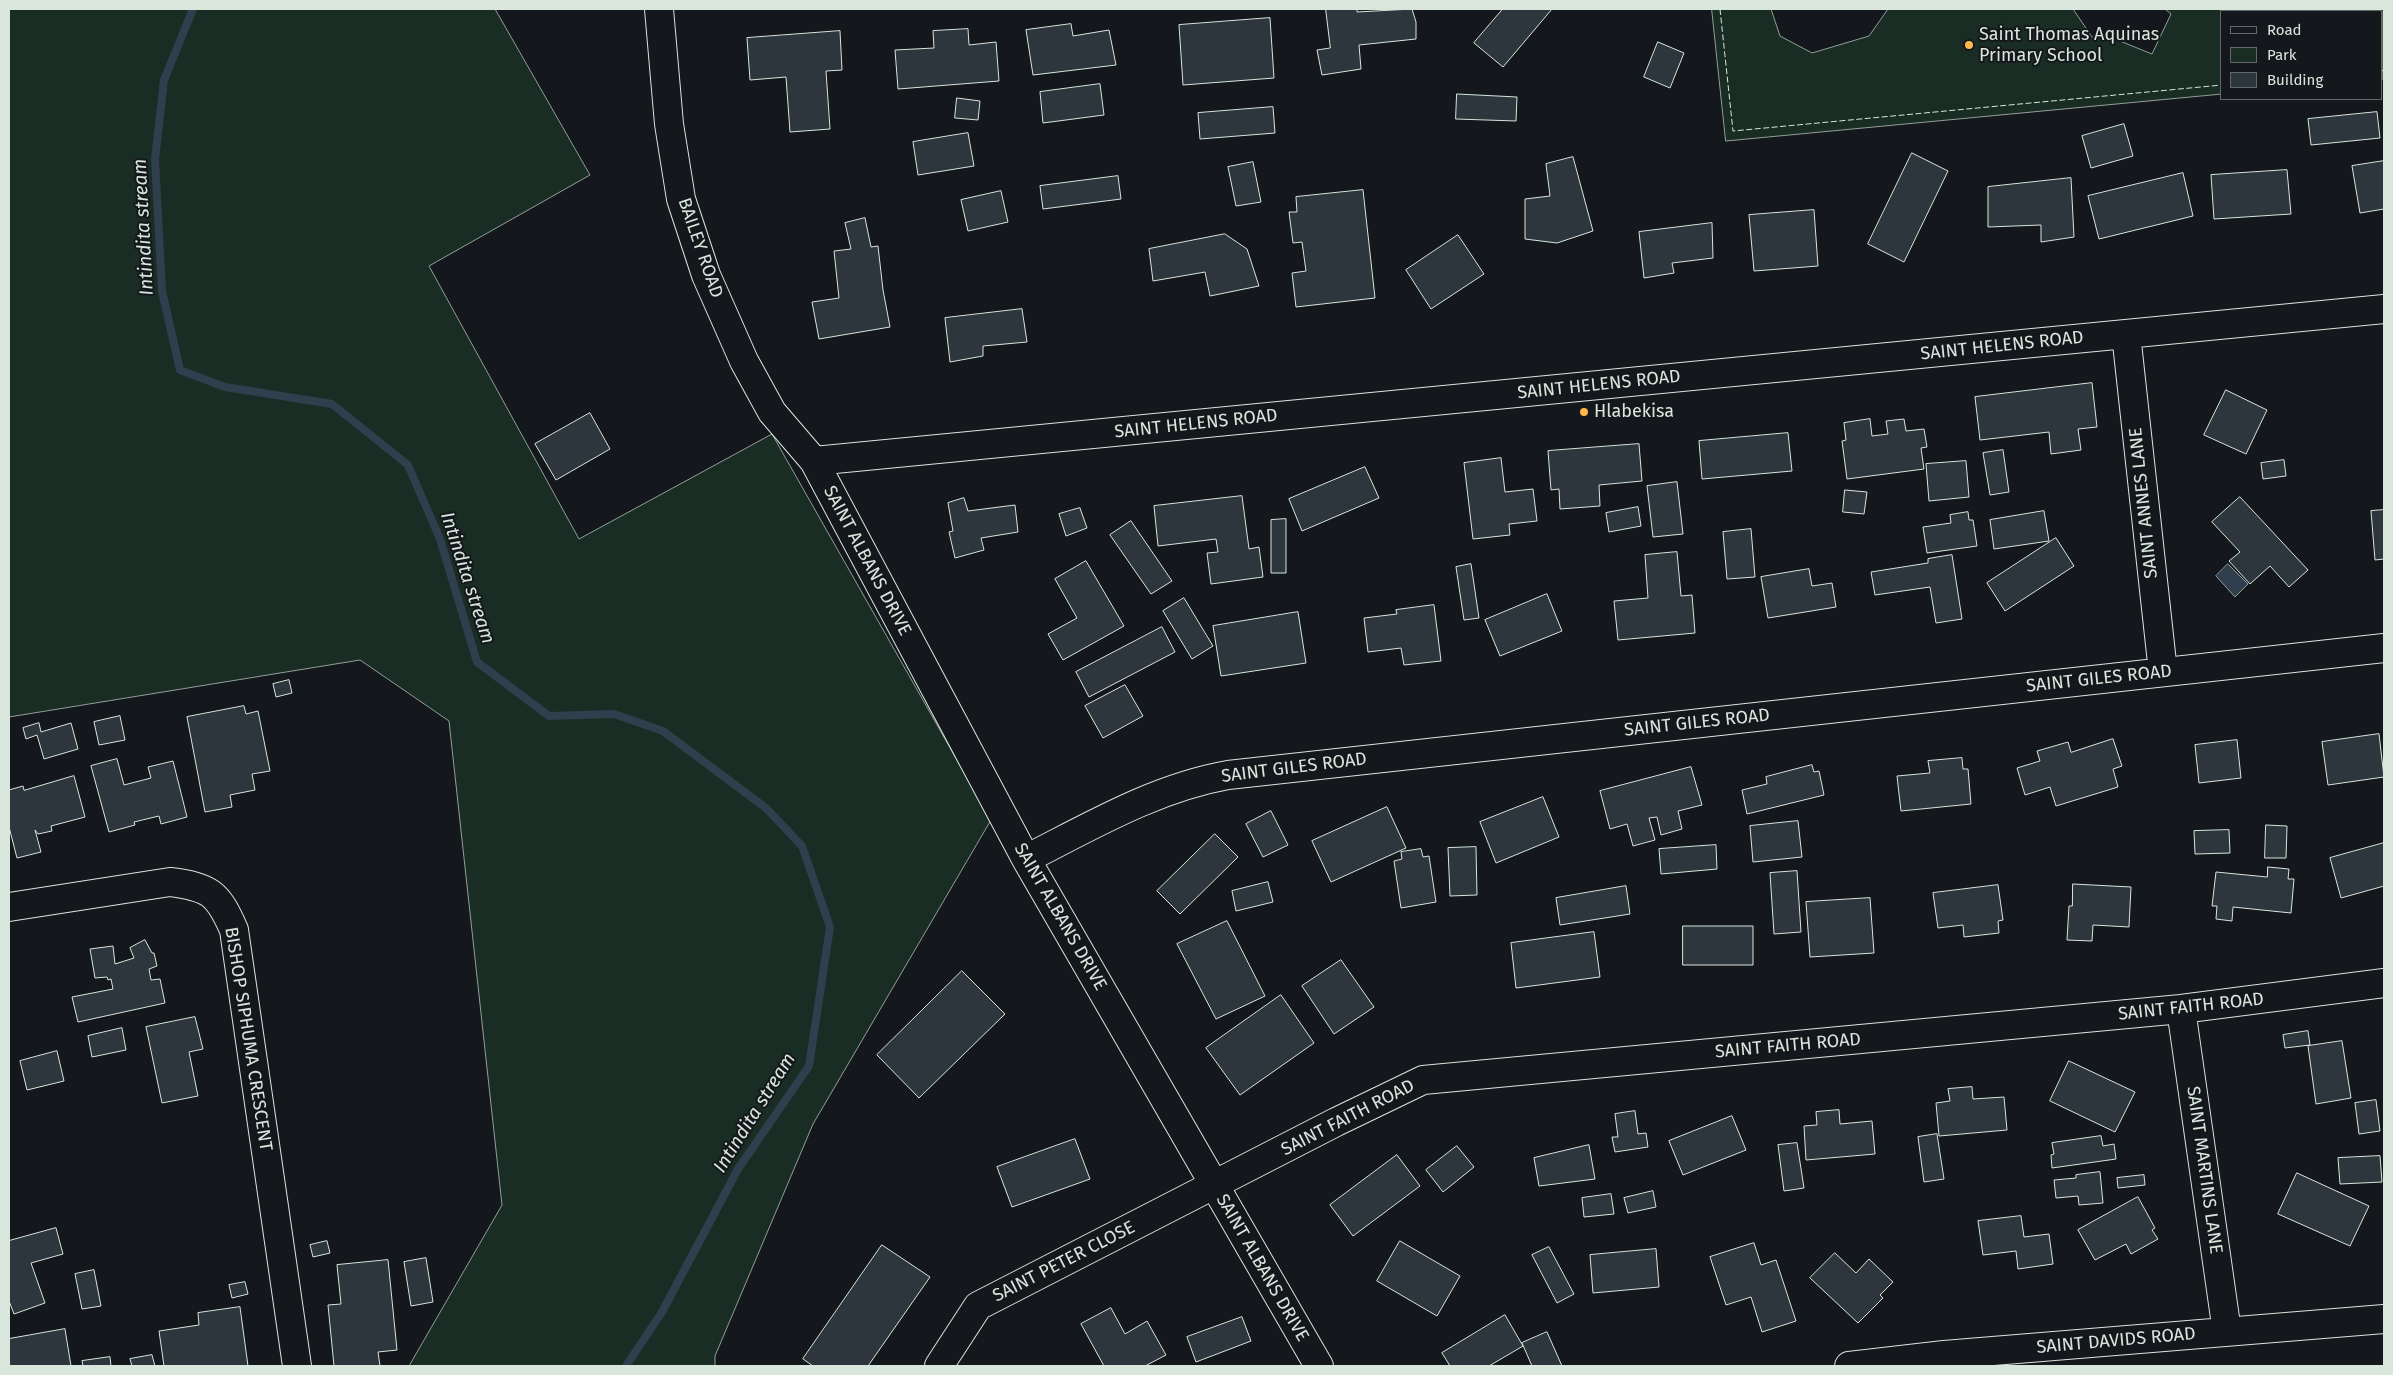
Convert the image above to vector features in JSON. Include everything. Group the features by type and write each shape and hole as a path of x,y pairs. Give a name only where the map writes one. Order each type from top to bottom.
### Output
{"street":[{"name":"BAILEY ROAD","path":"659,9 669,124 680,200 704,267 744,361 772,412 814,461"},
{"name":"SAINT HELENS ROAD","path":"814,461 2384,309"},
{"name":"SAINT ANNES LANE","path":"2126,334 2163,672"},
{"name":"SAINT ALBANS DRIVE","path":"814,461 1026,859 1319,1366"},
{"name":"SAINT GILES ROAD","path":"1026,859 1148,798 1194,781 1228,775 2384,648"},
{"name":"BISHOP SIPHUMA CRESCENT","path":"9,907 170,882 194,885 212,894 224,907 234,930 297,1366"},
{"name":"SAINT FAITH ROAD","path":"1215,1186 1336,1122 1423,1080 2181,1009 2384,983"},
{"name":"SAINT MARTINS LANE","path":"2181,1009 2227,1332"},
{"name":"SAINT PETER CLOSE","path":"940,1366 978,1306 1215,1186"},
{"name":"SAINT DAVIDS ROAD","path":"1849,1366 1944,1355 2384,1319"}],"green space":[{"path":"9,9 495,9 590,175 429,266 579,539 772,434 991,820 813,1124 715,1356 715,1366 409,1366 502,1205 449,721 360,660 9,717"},
{"name":"Saint Thomas Aquinas Primary School","path":"1712,9 1771,9 1780,36 1812,53 1869,36 1888,9 2073,9 2092,37 2115,39 2152,54 2171,14 2165,9 2384,9 2384,79 2383,10 2220,10 2220,94 1726,141"}],"water":[{"path":"2228,564 2248,584 2235,597 2216,576"}],"building":[{"path":"1326,9 1357,9 1357,12 1412,9 1416,22 1416,39 1359,45 1361,69 1322,75 1317,50 1330,48"},
{"path":"1503,9 1552,9 1503,67 1474,43"},
{"path":"1270,18 1274,78 1183,85 1179,25"},
{"path":"1071,24 1073,36 1109,30 1116,65 1033,75 1026,30"},
{"path":"968,29 969,45 996,42 999,81 898,89 895,50 934,48 933,31"},
{"path":"840,31 842,70 826,71 830,129 790,132 786,77 750,80 747,38"},
{"path":"1658,42 1684,53 1670,88 1644,77"},
{"path":"1100,84 1104,115 1043,123 1040,92"},
{"path":"1457,94 1517,97 1516,121 1456,119"},
{"path":"957,98 980,101 978,120 955,118"},
{"path":"1273,107 1275,133 1200,139 1198,113"},
{"path":"2377,112 2380,138 2311,145 2308,119"},
{"path":"2124,124 2133,156 2091,168 2082,136"},
{"path":"968,133 974,166 918,175 913,142"},
{"path":"1912,153 1948,171 1904,262 1868,244"},
{"path":"1573,157 1593,231 1557,243 1525,239 1525,199 1550,196 1546,164"},
{"path":"2384,161 2384,209 2360,213 2352,166"},
{"path":"1253,162 1261,202 1236,206 1228,167"},
{"path":"2287,170 2291,214 2214,219 2211,175"},
{"path":"2183,173 2193,216 2099,239 2088,196"},
{"path":"1118,176 1121,199 1043,209 1040,186"},
{"path":"2071,178 2074,237 2041,242 2041,225 1988,227 1988,187"},
{"path":"1363,190 1375,298 1296,307 1292,273 1306,271 1302,242 1293,243 1289,212 1297,212 1296,197"},
{"path":"1001,191 1008,222 968,231 961,200"},
{"path":"1814,210 1818,266 1754,271 1749,215"},
{"path":"865,218 871,247 878,246 883,290 890,327 819,339 812,302 839,298 834,251 851,249 845,223"},
{"path":"1712,223 1713,258 1672,263 1674,273 1644,278 1639,232"},
{"path":"1225,234 1247,249 1259,286 1210,296 1205,272 1153,281 1149,249"},
{"path":"1458,235 1484,274 1431,309 1406,270"},
{"path":"1022,309 1027,342 983,346 983,356 950,362 945,318"},
{"path":"2092,383 2097,427 2078,429 2081,450 2051,454 2049,432 1980,440 1975,397"},
{"path":"2226,390 2267,410 2246,454 2204,435"},
{"path":"590,413 610,449 556,480 535,444"},
{"path":"1870,419 1872,436 1888,434 1886,421 1904,419 1906,431 1924,429 1927,447 1921,448 1924,469 1847,479 1842,441 1846,440 1844,423"},
{"path":"1788,433 1792,471 1702,479 1699,441"},
{"path":"1639,444 1642,481 1599,485 1600,506 1560,509 1559,489 1551,490 1548,451"},
{"path":"2003,450 2009,492 1990,495 1983,453"},
{"path":"1501,458 1505,492 1533,489 1537,521 1509,524 1510,535 1473,539 1464,463"},
{"path":"2284,460 2286,476 2263,479 2261,463"},
{"path":"1966,461 1969,497 1929,501 1926,464"},
{"path":"1365,467 1379,498 1302,531 1289,499"},
{"path":"1677,482 1683,534 1653,537 1647,486"},
{"path":"1845,490 1867,492 1864,514 1843,512"},
{"path":"1242,496 1249,549 1259,547 1263,577 1211,584 1207,553 1218,552 1216,539 1158,546 1154,506"},
{"path":"2240,497 2308,570 2289,587 2270,566 2250,584 2229,561 2240,552 2212,522"},
{"path":"964,498 968,511 1015,505 1018,532 981,538 984,550 955,558 949,532 953,531 948,503"},
{"path":"1638,507 1641,526 1609,532 1606,513"},
{"path":"1080,508 1087,528 1066,536 1059,514"},
{"path":"2384,510 2384,559 2375,560 2371,511"},
{"path":"2044,511 2049,541 1994,549 1990,520"},
{"path":"1968,512 1969,520 1973,520 1977,546 1927,553 1923,527 1951,523 1950,515"},
{"path":"1286,519 1286,573 1271,573 1271,520"},
{"path":"1131,521 1172,581 1151,594 1110,535"},
{"path":"1751,529 1755,577 1727,579 1723,532"},
{"path":"2056,538 2074,566 2005,611 1987,583"},
{"path":"1677,552 1681,596 1692,595 1695,633 1618,640 1614,601 1648,598 1645,555"},
{"path":"1952,555 1962,619 1936,623 1930,587 1875,595 1871,572 1928,563 1928,559"},
{"path":"1086,561 1124,626 1063,660 1048,634 1077,618 1055,579"},
{"path":"1471,564 1479,618 1464,620 1456,567"},
{"path":"1809,569 1812,586 1832,583 1836,607 1768,618 1761,577"},
{"path":"1547,594 1562,631 1500,656 1485,620"},
{"path":"1184,598 1213,646 1192,659 1163,611"},
{"path":"1434,605 1441,661 1404,665 1401,648 1368,652 1364,618 1397,614 1396,610"},
{"path":"1298,612 1306,663 1221,676 1213,626"},
{"path":"1162,627 1175,652 1089,697 1076,672"},
{"path":"289,680 292,693 276,697 273,684"},
{"path":"1125,685 1143,716 1103,738 1085,706"},
{"path":"244,706 246,714 258,711 270,771 252,774 255,790 230,795 232,807 205,812 187,717"},
{"path":"120,716 125,740 99,745 94,722"},
{"path":"39,723 41,732 71,723 78,749 44,759 37,735 26,739 23,728"},
{"path":"2379,734 2384,777 2328,785 2322,742"},
{"path":"2113,739 2122,766 2113,769 2118,787 2056,806 2050,787 2025,795 2017,768 2040,761 2037,751 2068,742 2071,752"},
{"path":"2237,740 2241,778 2199,783 2195,745"},
{"path":"1962,758 1963,769 1968,769 1971,804 1901,811 1897,776 1930,773 1928,761"},
{"path":"117,759 124,785 151,778 148,767 173,761 187,817 161,824 159,816 134,822 135,825 109,832 91,766"},
{"path":"1812,765 1814,772 1819,771 1824,795 1747,814 1742,790 1767,784 1766,777"},
{"path":"1691,767 1702,805 1678,811 1682,829 1661,835 1657,817 1649,818 1655,840 1633,846 1627,824 1610,829 1600,791"},
{"path":"74,776 85,817 51,826 52,831 38,834 35,830 41,852 17,858 9,827 9,790 23,786 24,790"},
{"path":"1543,797 1559,837 1496,863 1480,822"},
{"path":"1387,807 1406,848 1331,882 1312,841"},
{"path":"1271,811 1288,845 1263,857 1246,824"},
{"path":"1798,821 1802,857 1753,862 1750,826"},
{"path":"2266,825 2287,826 2286,858 2265,858"},
{"path":"2229,830 2230,853 2195,854 2194,831"},
{"path":"1215,834 1238,857 1180,914 1157,891"},
{"path":"2384,843 2384,886 2341,898 2330,858"},
{"path":"1716,845 1717,869 1661,874 1659,849"},
{"path":"1476,847 1477,895 1450,896 1448,848"},
{"path":"1421,849 1423,857 1429,856 1436,902 1401,908 1394,861 1402,859 1401,852"},
{"path":"2268,867 2289,869 2288,879 2294,879 2291,913 2233,907 2232,921 2216,919 2217,906 2212,906 2216,872 2267,877"},
{"path":"1797,871 1801,932 1774,934 1770,873"},
{"path":"1268,882 1273,902 1236,911 1232,891"},
{"path":"2073,884 2131,887 2129,927 2093,925 2092,941 2067,940 2069,906 2072,906"},
{"path":"1998,885 2003,920 1998,921 1999,933 1964,937 1963,925 1938,928 1933,893"},
{"path":"1626,886 1630,914 1560,925 1556,898"},
{"path":"1870,898 1874,953 1810,957 1806,902"},
{"path":"1227,921 1265,996 1216,1019 1177,944"},
{"path":"1683,926 1753,926 1753,965 1683,965"},
{"path":"1594,932 1600,977 1516,988 1511,943"},
{"path":"145,940 152,953 154,953 157,966 149,969 151,980 160,979 165,1003 78,1022 72,997 113,989 111,979 108,980 107,977 95,978 90,949 113,946 115,964 134,958 130,948"},
{"path":"1341,960 1374,1007 1334,1034 1302,986"},
{"path":"962,971 1005,1014 919,1098 877,1055"},
{"path":"1281,995 1314,1043 1240,1095 1206,1048"},
{"path":"195,1017 203,1049 189,1052 198,1096 162,1103 146,1027"},
{"path":"122,1028 126,1050 92,1057 88,1036"},
{"path":"2308,1031 2310,1045 2285,1048 2283,1035"},
{"path":"2342,1041 2351,1098 2316,1104 2308,1046"},
{"path":"57,1051 64,1081 27,1090 20,1061"},
{"path":"2069,1061 2135,1092 2115,1132 2050,1101"},
{"path":"1972,1087 1973,1099 2004,1097 2007,1130 1939,1136 1936,1103 1950,1101 1948,1089"},
{"path":"2376,1100 2380,1131 2359,1134 2355,1103"},
{"path":"1839,1110 1840,1124 1872,1121 1875,1154 1806,1160 1804,1126 1817,1125 1816,1112"},
{"path":"1635,1111 1638,1134 1646,1133 1648,1147 1615,1152 1612,1137 1618,1137 1615,1114"},
{"path":"1732,1116 1746,1150 1683,1175 1669,1141"},
{"path":"1937,1134 1944,1179 1924,1182 1918,1137"},
{"path":"2101,1136 2103,1146 2114,1144 2116,1159 2052,1168 2051,1155 2054,1154 2052,1143"},
{"path":"1075,1139 1090,1179 1012,1207 997,1167"},
{"path":"1797,1143 1804,1188 1784,1191 1778,1145"},
{"path":"1589,1145 1595,1179 1539,1186 1534,1158"},
{"path":"1457,1146 1474,1167 1443,1192 1426,1170"},
{"path":"1397,1155 1420,1186 1353,1236 1330,1205"},
{"path":"2380,1156 2382,1182 2340,1184 2338,1158"},
{"path":"2100,1172 2103,1203 2079,1205 2078,1196 2056,1198 2054,1180 2076,1178 2076,1175"},
{"path":"2297,1173 2369,1206 2350,1246 2278,1214"},
{"path":"2144,1175 2145,1185 2118,1188 2117,1178"},
{"path":"1653,1191 1656,1207 1628,1213 1624,1198"},
{"path":"1611,1194 1614,1214 1584,1217 1582,1198"},
{"path":"2138,1197 2155,1228 2152,1230 2158,1239 2131,1254 2126,1244 2095,1260 2078,1230"},
{"path":"2021,1216 2024,1237 2049,1234 2053,1264 2018,1269 2016,1251 1983,1255 1978,1221"},
{"path":"56,1228 63,1254 31,1263 45,1303 14,1314 9,1301 9,1241"},
{"path":"327,1241 330,1253 313,1257 310,1245"},
{"path":"1400,1241 1460,1276 1437,1316 1377,1281"},
{"path":"1754,1243 1761,1265 1776,1260 1796,1321 1762,1332 1751,1297 1726,1305 1710,1257"},
{"path":"882,1245 930,1277 868,1366 813,1366 803,1359"},
{"path":"1549,1247 1574,1294 1557,1303 1532,1255"},
{"path":"1656,1249 1659,1287 1593,1293 1590,1255"},
{"path":"1835,1253 1856,1273 1869,1259 1893,1282 1880,1295 1883,1298 1858,1323 1810,1278"},
{"path":"426,1258 433,1302 411,1306 404,1262"},
{"path":"388,1260 397,1350 378,1352 380,1366 334,1366 328,1305 341,1304 337,1265"},
{"path":"94,1270 101,1306 82,1309 75,1274"},
{"path":"245,1282 248,1294 232,1298 229,1285"},
{"path":"240,1307 248,1366 164,1366 159,1331 199,1325 198,1313"},
{"path":"1111,1308 1125,1334 1147,1321 1166,1355 1145,1366 1104,1366 1081,1324"},
{"path":"1505,1315 1523,1346 1489,1366 1450,1366 1442,1353"},
{"path":"1242,1317 1251,1341 1196,1362 1187,1337"},
{"path":"65,1329 71,1366 9,1366 9,1339"},
{"path":"1547,1332 1562,1366 1532,1366 1522,1343"},
{"path":"152,1355 155,1366 132,1366 130,1359"},
{"path":"110,1357 111,1366 83,1366 82,1361"}],"waterway":[{"name":"Intindita stream","path":"193,9 164,80 155,159 162,291 180,370 225,387 332,404 408,465 440,539 477,662 549,716 614,714 663,731 766,808 802,846 830,927 809,1066 738,1169 662,1312 626,1366"}],"fence":[{"path":"1720,9 1733,131 2220,85"}],"place":[{"name":"Saint Thomas Aquinas Primary School","path":"1969,45"},
{"name":"Hlabekisa","path":"1584,412"}]}
